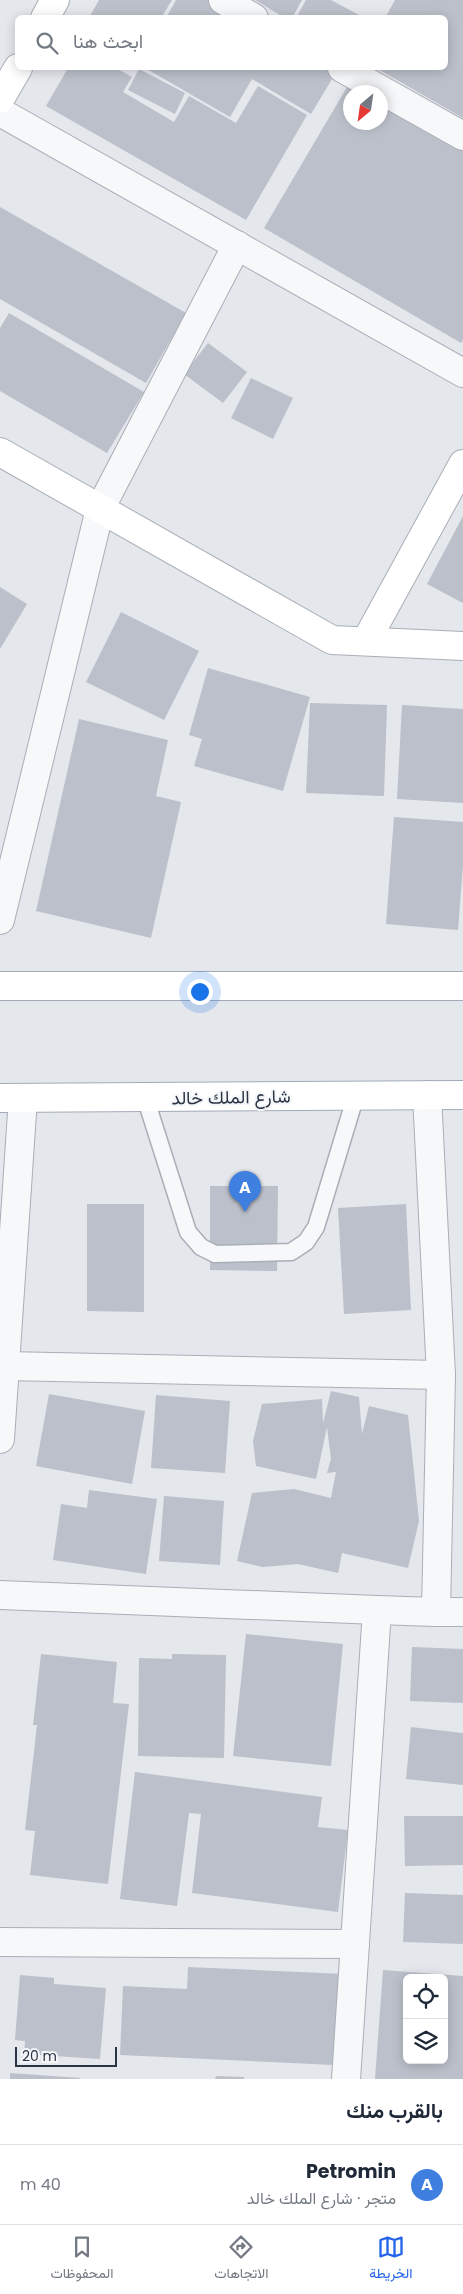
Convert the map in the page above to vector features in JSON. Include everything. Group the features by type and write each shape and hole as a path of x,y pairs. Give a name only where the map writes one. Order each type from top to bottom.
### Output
{"main road":[{"path":"47,15 55,0"},
{"path":"0,100 17,70"},
{"path":"0,452 332,640 463,646"},
{"path":"366,641 463,464"},
{"path":"0,986 463,986"},
{"name":"شارع الملك خالد","path":"11,1098 463,1095"}],"street":[{"path":"223,0 249,15"},
{"path":"346,70 463,136"},
{"path":"0,112 463,373"},
{"path":"0,920 100,509 236,245"},
{"path":"427,1095 441,1375 436,1612"},
{"path":"0,1440 5,1366 11,1098"},
{"path":"5,1366 441,1375"},
{"path":"0,1595 463,1612"},
{"path":"346,2079 377,1610"},
{"path":"0,1942 355,1944"}],"lane":[{"path":"145,1097 188,1232 201,1246 215,1254 291,1252 306,1242 316,1227 356,1096"}],"building":[{"path":"99,0 172,0 163,15 91,15"},
{"path":"176,0 208,0 233,15 168,15"},
{"path":"255,0 302,0 294,15 280,15"},
{"path":"306,0 331,0 359,15 298,15"},
{"path":"395,0 463,0 463,118 379,70 448,70 448,15 387,15"},
{"path":"67,70 120,70 132,77 123,92 174,122 189,96 236,123 258,86 307,115 246,220 46,106"},
{"path":"138,70 141,70 185,93 175,114 128,90"},
{"path":"148,70 328,70 335,74 311,114 252,79 230,117"},
{"path":"343,94 343,130 388,130 388,105 463,149 463,340 461,343 264,228"},
{"path":"0,207 186,313 146,383 0,299"},
{"path":"9,313 144,392 107,453 0,391 0,328"},
{"path":"208,343 247,372 223,403 184,374"},
{"path":"251,378 293,398 273,439 231,418"},
{"path":"463,516 463,603 427,584"},
{"path":"0,587 27,604 0,649"},
{"path":"121,612 199,651 164,720 86,682"},
{"path":"208,668 310,697 283,791 194,766 202,739 189,735"},
{"path":"310,703 387,705 384,796 306,793"},
{"path":"402,705 463,709 463,803 397,799"},
{"path":"79,719 168,740 156,796 181,802 151,938 36,911"},
{"path":"394,817 463,822 463,865 458,930 386,924"},
{"path":"210,1186 278,1186 277,1271 210,1270"},
{"path":"87,1204 144,1204 144,1312 87,1311"},
{"path":"406,1204 411,1310 344,1314 338,1208"},
{"path":"331,1391 359,1397 362,1434 369,1406 408,1415 419,1521 408,1568 342,1553 338,1573 298,1564 263,1567 237,1561 252,1493 294,1489 331,1498 336,1472 327,1473 331,1459 327,1427 316,1479 256,1466 253,1441 262,1404 322,1399 323,1423"},
{"path":"49,1394 145,1411 132,1484 36,1466"},
{"path":"156,1395 230,1401 225,1473 151,1468"},
{"path":"89,1490 157,1499 146,1574 53,1560 61,1504 87,1508"},
{"path":"164,1496 224,1501 220,1565 159,1561"},
{"path":"246,1634 343,1644 331,1766 233,1756"},
{"path":"412,1647 463,1649 463,1703 410,1701"},
{"path":"41,1654 117,1662 113,1703 129,1704 108,1884 30,1875 35,1831 25,1830 37,1725 33,1725"},
{"path":"172,1654 226,1655 224,1758 138,1756 139,1658 172,1659"},
{"path":"411,1727 463,1733 463,1785 406,1779"},
{"path":"135,1772 322,1797 318,1827 348,1830 338,1912 192,1893 201,1814 189,1813 177,1906 120,1899"},
{"path":"404,1816 463,1816 463,1865 405,1866"},
{"path":"405,1893 463,1895 463,1944 403,1942"},
{"path":"188,1967 344,1974 342,2024 335,2024 334,2065 120,2055 123,1986 187,1989"},
{"path":"383,1970 436,1974 403,1974 403,2064 448,2064 448,1975 463,1976 463,2079 375,2079"},
{"path":"20,1975 54,1978 54,1984 106,1988 100,2059 24,2054 25,2041 15,2040"},
{"path":"10,2073 80,2078 80,2079 10,2079"},
{"path":"216,2076 244,2077 244,2079 215,2079"}],"place":[{"name":"Petromin","path":"245,1212"}]}
